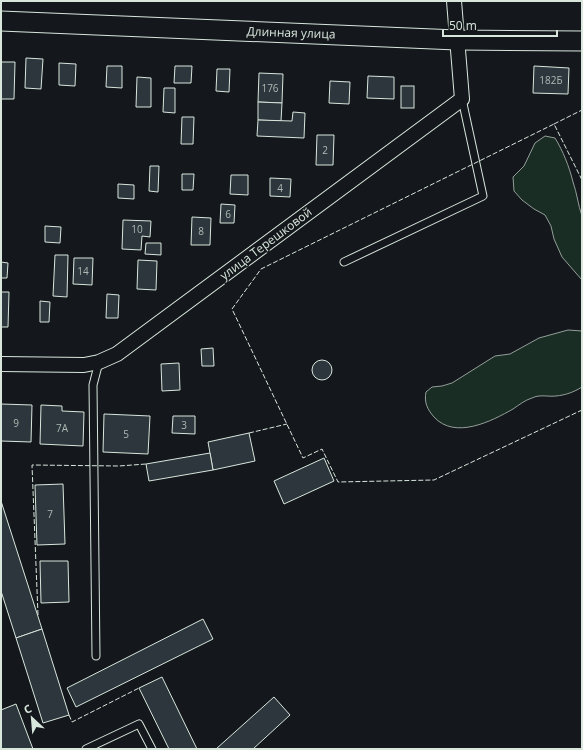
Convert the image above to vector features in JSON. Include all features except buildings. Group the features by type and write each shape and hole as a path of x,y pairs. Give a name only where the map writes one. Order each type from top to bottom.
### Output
{"street":[{"path":"454,1 462,98"},
{"name":"Длинная улица","path":"1,21 457,40 582,41"},
{"name":"улица Терешковой","path":"1,364 77,365 99,362 117,354 462,98"}],"lane":[{"path":"344,262 483,196 462,98"},
{"path":"96,656 93,385 99,362"},
{"path":"86,749 140,724 152,749"}],"green space":[{"path":"545,136 555,138 558,143 568,164 576,190 582,216 582,280 562,257 554,239 551,226 545,215 522,200 514,191 513,177 524,166 535,143"},
{"path":"568,330 582,331 582,387 579,389 560,396 535,397 524,401 495,419 463,428 443,424 434,417 430,411 425,396 426,392 432,387 452,383 495,356 510,354 539,338"}],"fence":[{"path":"554,124 582,110"},
{"path":"582,180 554,124 261,269 232,309 303,458 322,449 338,482 434,480 582,410"},
{"path":"249,433 287,424"},
{"path":"38,615 32,465 119,466 146,464"},
{"path":"69,715 72,722 139,688"}]}
